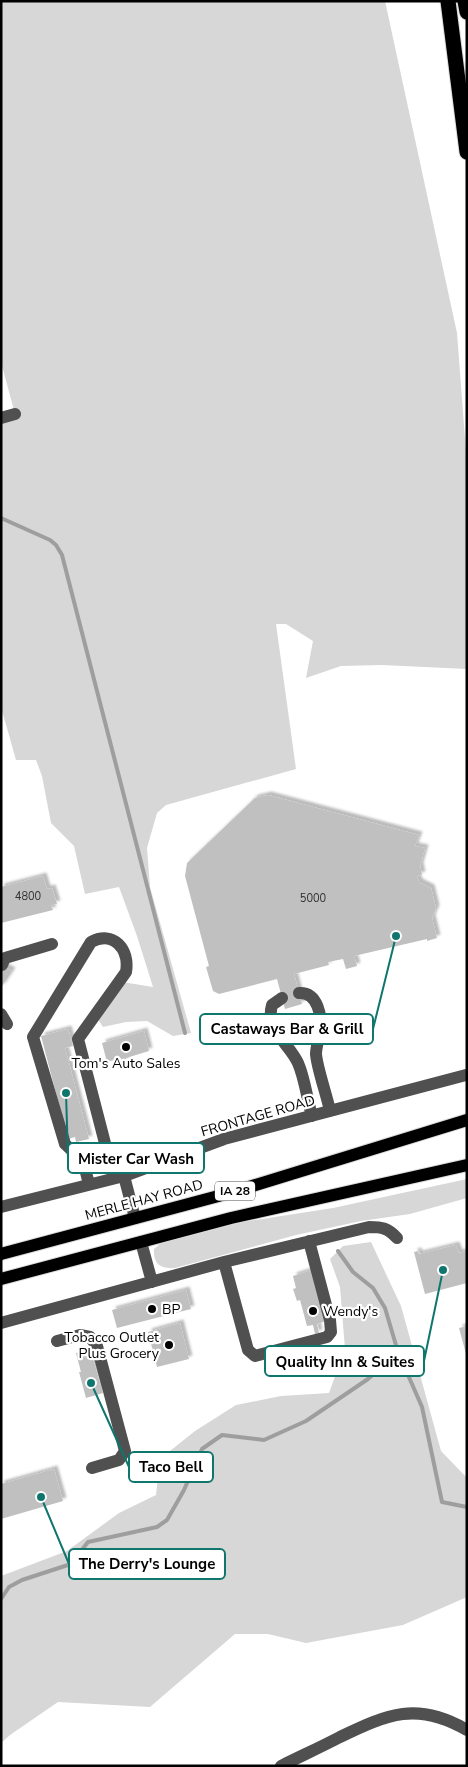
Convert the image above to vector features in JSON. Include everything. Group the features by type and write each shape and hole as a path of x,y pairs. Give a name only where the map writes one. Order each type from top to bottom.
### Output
{"highway":[{"path":"448,1 467,152"},
{"path":"465,1 467,12"}],"main road":[{"name":"MERLE HAY ROAD","path":"1,1254 226,1194 467,1120"},
{"name":"IA 28","path":"1,1279 230,1218 467,1165"}],"street":[{"path":"1,418 15,414"},
{"path":"89,1184 83,1161 64,1144 34,1036 91,942 103,938 118,943 124,950 128,960 126,972 78,1039 119,1177 135,1218"},
{"path":"2,965 5,958 52,944"},
{"path":"299,993 311,995 315,998 321,1023 316,1055 330,1111"},
{"path":"282,998 272,1005 270,1014 275,1031 298,1064 312,1116"},
{"name":"FRONTAGE ROAD","path":"1,1207 119,1177 224,1139 466,1075"},
{"path":"1,1323 224,1262 369,1227 383,1228 391,1231 397,1238"},
{"path":"224,1262 248,1350 255,1356 327,1337 331,1332 330,1320 309,1241"},
{"path":"141,1242 152,1282"},
{"path":"57,1341 80,1335 90,1337 97,1346 100,1355 125,1451 119,1460 92,1468"},
{"path":"281,1766 371,1722 393,1715 423,1713 451,1721 467,1730"}],"shaded area":[{"path":"1,1 385,1 457,333 467,465 467,669 382,665 341,666 306,678 313,641 286,624 276,624 296,769 166,805 157,813 147,848 150,887 191,1033 173,1036 147,1021 126,1022 103,1027 97,1018 122,982 153,987 119,887 85,894 74,846 51,823 42,776 36,760 16,760 1,707 1,418 15,414 1,362"},
{"path":"467,1179 467,1198 410,1214 361,1221 296,1235 175,1268 162,1267 155,1259 154,1249 161,1243 242,1222 333,1208"},
{"path":"371,1242 401,1306 441,1451 467,1478 467,1597 403,1625 306,1643 268,1634 235,1634 150,1707 58,1702 1,1743 1,1576 67,1551 119,1513 156,1495 160,1459 195,1431 236,1405 281,1396 329,1393 345,1349 340,1287 330,1259 343,1246"}],"building":[{"path":"268,795 419,835 415,846 425,848 420,866 422,875 417,876 419,882 431,888 436,908 432,918 437,938 354,956 357,966 346,969 343,959 328,962 329,965 294,974 302,1004 285,1009 277,979 219,994 213,991 206,967 209,966 185,876 187,863 255,798"},
{"path":"43,876 47,889 52,888 57,904 51,905 53,910 1,923 1,887"},
{"path":"1,965 12,971 1,988"},
{"path":"68,1029 73,1046 65,1048 89,1139 76,1142 75,1137 68,1139 41,1036"},
{"name":"Tom's Auto Sales","path":"144,1031 149,1051 126,1058 126,1061 122,1062 121,1058 107,1062 102,1043"},
{"path":"456,1245 459,1253 467,1251 467,1283 425,1294 414,1252 418,1251 419,1254"},
{"name":"Wendy's","path":"312,1270 326,1321 317,1324 319,1333 315,1334 313,1325 307,1326 300,1300 297,1301 293,1289 296,1288 293,1276"},
{"name":"BP","path":"186,1290 191,1309 117,1328 112,1310"},
{"name":"Tobacco Outlet Plus Grocery","path":"180,1323 189,1359 157,1367 148,1332"},
{"path":"467,1326 467,1354 466,1354 459,1328"},
{"path":"90,1349 103,1393 86,1398 76,1353"},
{"path":"54,1469 63,1501 1,1519 1,1484"}],"waterway":[{"path":"1,518 50,540 56,545 62,555 185,1033"},
{"path":"338,1251 353,1272 373,1288 385,1308 398,1352 422,1407 442,1502 467,1507"},
{"path":"1,1599 9,1587 22,1580 71,1564 88,1542 157,1527 167,1520 184,1490 202,1449 222,1435 264,1440 306,1421 368,1379 398,1352"}],"place":[{"name":"Castaways Bar & Grill","path":"396,936"},
{"name":"Tom's Auto Sales","path":"126,1047"},
{"name":"Mister Car Wash","path":"66,1093"},
{"name":"Quality Inn & Suites","path":"443,1270"},
{"name":"BP","path":"152,1309"},
{"name":"Wendy's","path":"313,1311"},
{"name":"Tobacco Outlet Plus Grocery","path":"169,1345"},
{"name":"Taco Bell","path":"91,1383"},
{"name":"The Derry's Lounge","path":"41,1497"}]}
